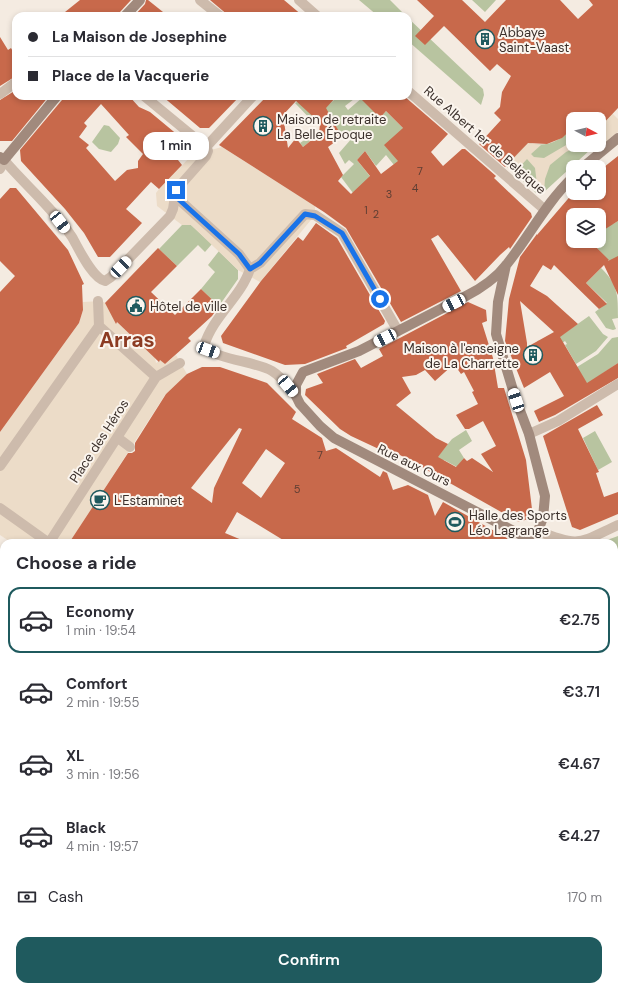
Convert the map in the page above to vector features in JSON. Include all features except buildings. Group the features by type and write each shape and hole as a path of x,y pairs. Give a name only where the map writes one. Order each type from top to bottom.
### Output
{"street":[{"path":"129,12 140,0"},
{"path":"200,0 215,12"},
{"path":"299,0 312,12"},
{"path":"0,94 12,85"},
{"name":"Rue Albert 1er de Belgique","path":"412,94 544,209"},
{"path":"54,100 1,162 51,210 70,234 95,275 101,280 105,281 111,277 170,216 173,209 176,190 206,156 208,151 149,100"},
{"path":"206,148 249,100"},
{"path":"591,160 618,138"},
{"path":"296,396 296,385 303,372 345,357 473,293 506,265 544,209 566,185"},
{"path":"175,196 239,254 250,269"},
{"path":"296,396 280,377 270,370 208,350 204,346 213,326 246,280 250,269 260,263 305,214 315,216 342,233 398,331"},
{"path":"506,265 498,302 496,334 516,400 529,434 545,496 544,510 534,539"},
{"path":"0,466 99,326 98,301"},
{"path":"99,326 156,377"},
{"name":"Place des Héros","path":"52,539 156,377 180,363"},
{"path":"529,434 558,421 618,384"},
{"name":"Rue aux Ours","path":"296,396 300,404 320,426 334,438 527,539"},
{"path":"118,438 130,447"},
{"name":"Place des Héros","path":"0,508 43,539"},
{"path":"586,539 618,525"},
{"path":"538,531 561,539"}],"green space":[{"path":"359,0 390,0 402,12 373,12"},
{"path":"472,0 496,0 485,12"},
{"path":"412,22 483,89 484,95 481,105 412,45"},
{"path":"334,100 353,100 345,106 348,110 360,100 366,100 381,117 386,111 403,128 399,162 394,165 386,155 376,166 365,151 357,160 372,179 353,193 341,177 354,164 349,160 345,164 339,153 353,137 349,132 342,137 331,118 316,125 295,103 297,102 317,115"},
{"path":"104,125 109,126 120,138 118,144 111,152 99,149 92,142"},
{"path":"319,130 319,134 303,147 300,143"},
{"path":"566,134 566,152 588,152 579,160 566,160 566,172 544,192 536,193 506,166 528,143 541,145 547,144"},
{"path":"606,217 613,224 618,221 618,261 609,261 597,248 606,248"},
{"path":"182,225 191,225 212,244 205,252 198,245 177,266 159,249"},
{"path":"219,251 238,270 238,279 219,306 201,289 215,272 208,265"},
{"path":"601,268 607,274 616,290 618,318 612,319 616,329 613,330 606,328 595,312 607,303 586,283"},
{"path":"589,316 603,334 608,337 596,351 576,364 565,345 567,344 565,341 551,352 537,341 562,335"},
{"path":"618,337 618,363 587,384 577,367 598,354 612,338"},
{"path":"466,430 472,441 459,450 464,458 457,467 444,460 434,461 452,439"},
{"path":"595,431 612,462 598,470 583,438"},
{"path":"618,536 618,539 610,539"}],"shaded area":[{"path":"612,113 618,119 618,132 606,141 606,119"},
{"path":"528,143 541,145 531,154 534,157 544,158 566,145 566,152 550,165 545,179 544,192 538,192 535,168 527,159 514,173 506,166"},
{"path":"222,147 315,206 315,215 260,282 238,270 191,225 182,225 157,206 156,193 192,155"},
{"path":"102,301 105,303 117,322 155,358 156,363 161,360 165,364 176,355 187,374 165,395 72,539 6,539 0,535 0,432 79,323 83,310 83,302"}],"place":[{"name":"Abbaye Saint-Vaast","path":"485,39"},
{"name":"Maison de retraite La Belle Époque","path":"263,126"},
{"name":"Hôtel de ville","path":"136,306"},
{"name":"Maison à l'enseigne de La Charrette","path":"533,355"},
{"name":"L'Estaminet","path":"100,500"},
{"name":"Halle des Sports Léo Lagrange","path":"455,522"}],"district":[{"name":"Arras","path":"127,340"}],"route":[{"path":"176,190 175,196 239,254 250,269 260,263 305,214 315,216 342,233 380,299"}]}
